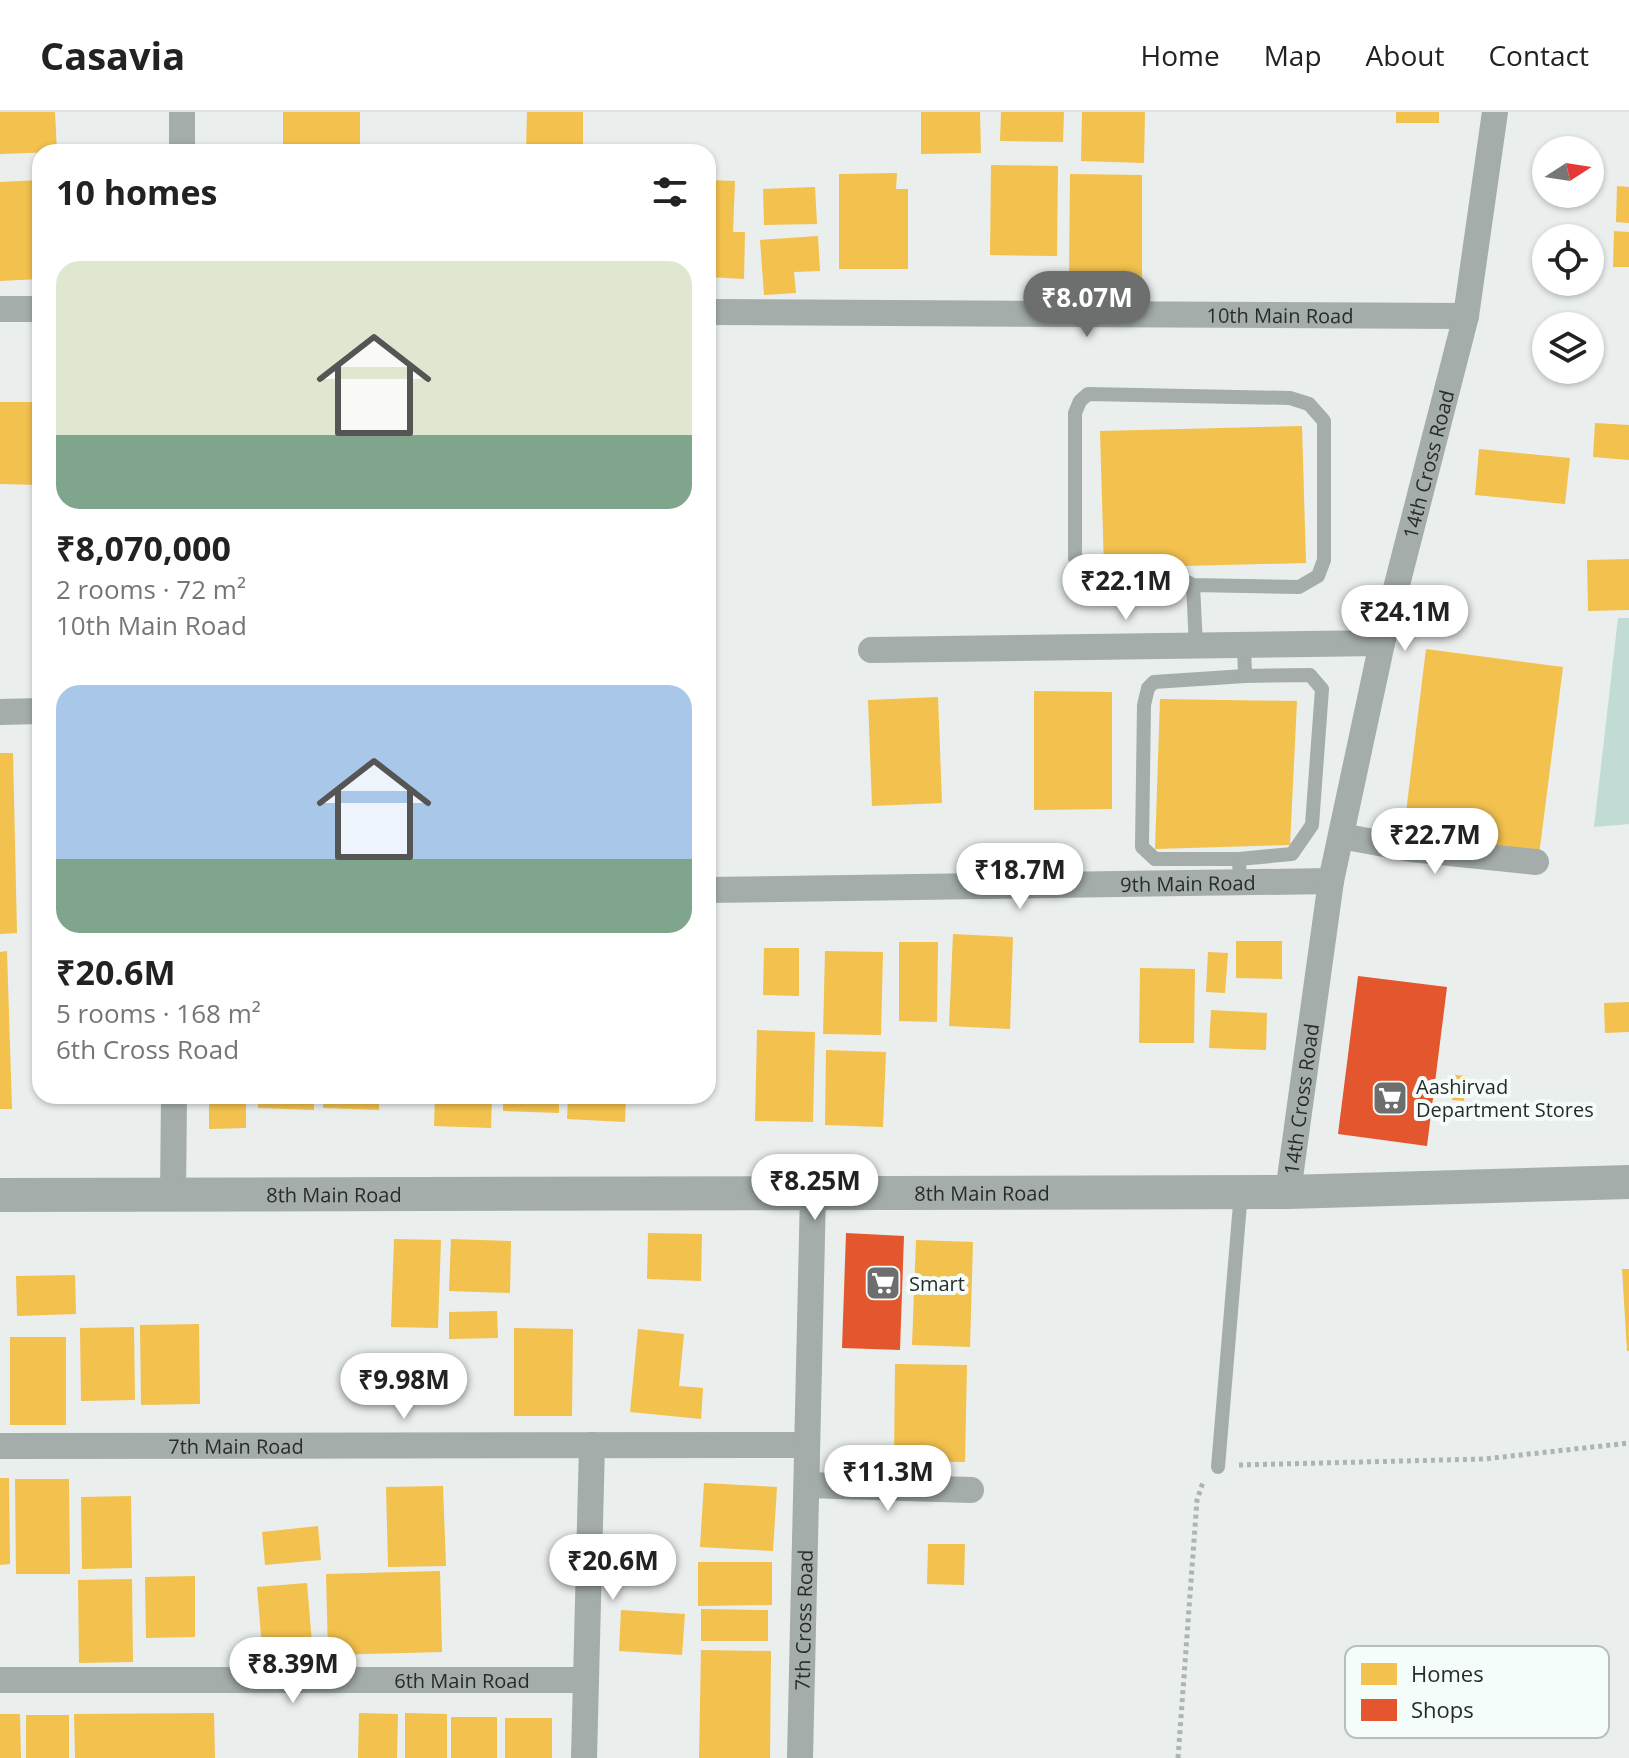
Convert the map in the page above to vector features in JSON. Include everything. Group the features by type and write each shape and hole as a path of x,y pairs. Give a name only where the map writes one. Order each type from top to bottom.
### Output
{"street":[{"path":"182,112 182,144"},
{"name":"14th Cross Road","path":"1288,1192 1331,881 1382,643 1466,316 1495,112"},
{"path":"0,309 32,309"},
{"name":"10th Main Road","path":"716,312 1466,316"},
{"path":"871,650 1382,643"},
{"path":"0,712 32,711"},
{"path":"1341,836 1411,849 1536,862"},
{"name":"9th Main Road","path":"716,890 1239,871 1331,881"},
{"path":"173,1194 174,1104"},
{"name":"8th Main Road","path":"0,1195 1288,1192 1629,1182"},
{"name":"7th Cross Road","path":"800,1758 813,1193"},
{"path":"584,1758 592,1445"},
{"name":"7th Main Road","path":"0,1446 807,1445"},
{"path":"807,1485 971,1490"},
{"name":"6th Main Road","path":"0,1680 586,1680"}],"lane":[{"path":"1088,394 1290,398 1309,404 1324,421 1324,560 1318,576 1299,587 1193,585 1185,581 1097,584 1079,572 1075,558 1075,413 1088,394"},
{"path":"1193,585 1196,646"},
{"path":"1244,645 1245,676"},
{"path":"1310,675 1322,689 1322,716 1309,834 1292,854 1239,871 1155,859 1142,847 1144,705 1148,688 1154,682 1245,676 1310,675"},
{"path":"1218,1467 1241,1192"}],"path":[{"path":"1178,1758 1197,1500 1208,1467 1484,1459 1629,1443"}],"green space":[{"path":"1618,618 1629,618 1629,824 1594,827"}],"building: Homes":[{"path":"0,112 55,112 57,144 32,144 32,153 0,154"},
{"path":"283,112 360,112 360,144 283,144"},
{"path":"527,112 583,112 583,144 526,144"},
{"path":"921,112 980,112 981,153 921,154"},
{"path":"1001,112 1064,112 1063,142 1000,141"},
{"path":"1082,112 1145,112 1144,163 1081,161"},
{"path":"1396,112 1439,112 1439,123 1396,123"},
{"path":"991,165 1058,166 1057,256 990,255"},
{"path":"897,173 896,189 908,189 908,269 839,269 839,174"},
{"path":"1070,174 1142,175 1142,281 1069,281"},
{"path":"32,180 32,279 0,281 0,182"},
{"path":"716,180 735,181 733,232 745,232 744,279 716,277"},
{"path":"1617,186 1629,187 1629,223 1616,222"},
{"path":"815,187 817,224 764,225 763,189"},
{"path":"1614,231 1629,232 1629,267 1613,267"},
{"path":"818,236 820,271 794,272 796,293 764,295 760,240"},
{"path":"0,402 32,402 32,485 0,484"},
{"path":"1595,423 1629,425 1629,460 1593,457"},
{"path":"1302,426 1306,563 1104,568 1100,431"},
{"path":"1479,449 1570,458 1565,504 1475,495"},
{"path":"1629,559 1629,610 1588,611 1587,560"},
{"path":"1426,649 1563,667 1539,855 1403,837"},
{"path":"1034,691 1112,692 1112,809 1034,810"},
{"path":"938,697 942,803 872,806 868,700"},
{"path":"1160,699 1297,701 1290,845 1155,849"},
{"path":"0,753 13,753 17,933 0,934"},
{"path":"953,934 1013,937 1010,1029 949,1026"},
{"path":"1236,941 1282,941 1282,979 1236,978"},
{"path":"899,942 938,942 937,1022 899,1021"},
{"path":"764,948 799,948 799,996 763,995"},
{"path":"7,951 12,1109 0,1109 0,952"},
{"path":"825,951 883,952 881,1035 823,1034"},
{"path":"1208,952 1228,953 1225,993 1206,992"},
{"path":"1140,968 1195,969 1194,1043 1139,1043"},
{"path":"1629,1002 1629,1032 1605,1033 1604,1003"},
{"path":"1211,1010 1267,1013 1266,1050 1209,1048"},
{"path":"757,1030 815,1032 813,1122 755,1121"},
{"path":"826,1050 886,1052 883,1127 825,1125"},
{"path":"1455,1075 1467,1076 1464,1101 1452,1100"},
{"path":"209,1104 246,1104 246,1128 209,1129"},
{"path":"258,1104 314,1104 314,1110 258,1108"},
{"path":"323,1104 379,1104 379,1110 323,1108"},
{"path":"435,1104 492,1104 491,1128 434,1126"},
{"path":"503,1104 559,1104 559,1113 503,1111"},
{"path":"568,1104 626,1104 625,1122 567,1119"},
{"path":"648,1233 702,1234 701,1281 647,1279"},
{"path":"394,1239 441,1240 438,1328 391,1327"},
{"path":"451,1239 511,1241 510,1293 449,1291"},
{"path":"916,1240 973,1242 970,1347 912,1345"},
{"path":"1622,1269 1629,1269 1629,1351 1627,1351"},
{"path":"75,1275 76,1314 17,1316 16,1276"},
{"path":"497,1311 498,1338 449,1339 449,1312"},
{"path":"199,1324 200,1404 141,1405 140,1325"},
{"path":"134,1327 135,1400 81,1401 80,1328"},
{"path":"514,1328 573,1329 572,1416 514,1416"},
{"path":"638,1329 684,1334 679,1386 703,1388 701,1419 630,1412"},
{"path":"10,1337 66,1337 66,1425 10,1425"},
{"path":"895,1364 967,1365 965,1462 894,1461"},
{"path":"0,1478 9,1478 10,1564 0,1565"},
{"path":"15,1479 69,1479 70,1574 16,1574"},
{"path":"704,1483 777,1487 773,1551 700,1547"},
{"path":"443,1486 446,1566 388,1567 386,1487"},
{"path":"131,1496 132,1568 82,1569 81,1497"},
{"path":"318,1526 321,1560 265,1565 262,1532"},
{"path":"928,1544 965,1544 964,1585 927,1584"},
{"path":"698,1562 772,1562 772,1605 698,1606"},
{"path":"440,1571 442,1652 328,1655 326,1574"},
{"path":"195,1576 195,1637 146,1638 145,1577"},
{"path":"132,1579 133,1662 79,1663 78,1580"},
{"path":"307,1583 313,1655 263,1659 257,1587"},
{"path":"701,1609 768,1610 768,1641 701,1641"},
{"path":"621,1610 685,1614 682,1655 619,1651"},
{"path":"701,1650 771,1651 770,1758 699,1758"},
{"path":"214,1713 215,1758 75,1758 74,1714"},
{"path":"359,1713 398,1714 397,1758 358,1758"},
{"path":"405,1713 447,1714 447,1758 405,1758"},
{"path":"0,1714 20,1714 21,1758 0,1758"},
{"path":"26,1715 69,1715 69,1758 26,1758"},
{"path":"451,1717 497,1717 497,1758 451,1758"},
{"path":"505,1718 552,1718 552,1758 505,1758"}],"building: Shops":[{"path":"1358,976 1447,987 1427,1146 1338,1134"},
{"path":"846,1233 904,1236 900,1350 842,1348"}],"place":[{"name":"Aashirvad Department Stores","path":"1390,1098"},
{"name":"Smart","path":"883,1283"}]}
